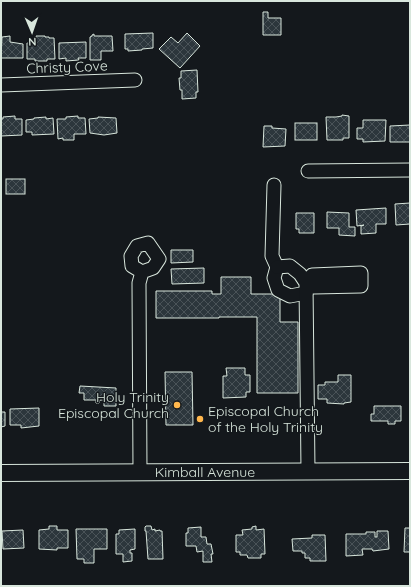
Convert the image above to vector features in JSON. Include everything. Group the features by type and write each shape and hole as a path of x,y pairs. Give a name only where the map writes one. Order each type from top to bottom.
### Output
{"main road":[{"name":"Kimball Avenue","path":"1,473 410,471"}],"street":[{"name":"Christy Cove","path":"1,85 135,80"},
{"path":"308,171 410,170"},
{"path":"274,185 272,256 277,267 274,278 278,290 290,296 306,288"},
{"path":"277,267 290,266 300,274 306,288 308,471"},
{"path":"140,472 140,283 142,272"}],"building":[{"path":"263,12 268,12 268,18 281,18 281,35 263,35"},
{"path":"153,33 153,48 128,51 128,49 125,49 125,34"},
{"path":"187,33 200,46 180,68 159,49 171,37 178,43"},
{"path":"94,34 94,36 112,36 113,51 101,51 101,60 90,60 90,37"},
{"path":"10,36 10,42 23,44 23,58 1,58 2,37"},
{"path":"36,36 54,38 55,59 35,61 35,59 27,59 27,43 36,43"},
{"path":"86,42 86,58 66,61 66,58 59,59 59,43"},
{"path":"197,70 198,92 196,92 196,98 182,99 182,90 180,90 179,78 181,78 181,71"},
{"path":"342,115 349,116 349,138 343,138 343,140 327,140 326,117 336,117"},
{"path":"15,116 15,119 22,119 22,135 1,136 1,119 3,119 3,117"},
{"path":"78,116 78,118 85,118 86,134 74,134 74,140 63,140 63,138 58,139 57,119 66,119 66,117"},
{"path":"46,117 46,119 53,118 54,134 32,135 32,132 26,132 26,120"},
{"path":"98,117 116,118 117,133 104,135 90,133 89,119"},
{"path":"363,120 386,120 385,141 363,142 363,139 357,139 357,128 363,128"},
{"path":"295,123 317,123 317,140 295,140"},
{"path":"410,125 410,142 390,142 390,126"},
{"path":"264,126 286,129 285,146 263,147"},
{"path":"6,179 25,179 25,194 6,194"},
{"path":"410,203 410,224 396,225 395,204"},
{"path":"386,208 386,224 376,224 376,233 361,234 361,226 364,225 357,226 356,210"},
{"path":"327,212 349,213 349,227 355,227 355,236 339,235 339,228 327,228"},
{"path":"296,213 314,213 314,233 299,233 299,229 296,229"},
{"path":"171,250 193,250 193,262 171,263"},
{"path":"204,268 204,283 172,284 171,269"},
{"path":"221,277 251,277 251,294 280,294 280,322 298,322 298,393 257,393 257,317 156,318 156,291 212,291 212,294 221,294"},
{"path":"226,368 245,368 245,375 250,375 250,392 246,392 246,397 223,398 223,376 227,376"},
{"path":"165,372 192,372 193,425 166,425"},
{"path":"338,375 351,375 351,402 344,404 327,403 327,399 318,399 318,385 325,385 325,382 338,382"},
{"path":"80,386 116,388 116,406 104,406 104,400 100,400 99,403 96,403 96,400 84,400 84,393 79,393"},
{"path":"374,406 401,406 401,421 395,421 395,424 388,424 388,421 371,421 371,414 374,414"},
{"path":"39,408 39,426 21,428 21,425 10,425 10,409"},
{"path":"1,412 5,412 5,426 1,427"},
{"path":"49,526 57,526 57,530 68,530 68,548 57,548 57,550 39,549 39,530 49,529"},
{"path":"146,526 151,526 152,530 155,529 155,531 162,531 163,559 148,559 145,531"},
{"path":"256,526 256,530 264,529 265,554 261,554 261,558 248,558 247,555 240,555 240,552 236,552 236,535 243,535 242,530 252,529 252,527"},
{"path":"201,527 201,537 206,537 207,544 211,544 213,554 211,554 212,562 203,562 203,551 197,552 196,546 186,546 186,533 188,533 188,528"},
{"path":"405,528 410,528 410,552 404,552"},
{"path":"76,529 107,529 107,549 94,549 94,563 84,563 84,559 77,559"},
{"path":"135,529 135,549 130,550 130,553 132,553 132,561 123,562 123,554 116,554 116,534 119,534 119,530"},
{"path":"23,530 24,548 3,549 2,531"},
{"path":"377,531 388,531 389,549 373,551 372,549 362,549 363,555 346,556 346,534 366,534 366,532 375,532 375,537 377,537"},
{"path":"312,535 325,535 326,561 310,561 310,558 305,558 305,553 302,553 302,551 293,551 292,539 312,538"}],"place":[{"name":"Holy Trinity Episcopal Church","path":"177,405"},
{"name":"Episcopal Church of the Holy Trinity","path":"200,419"}]}
